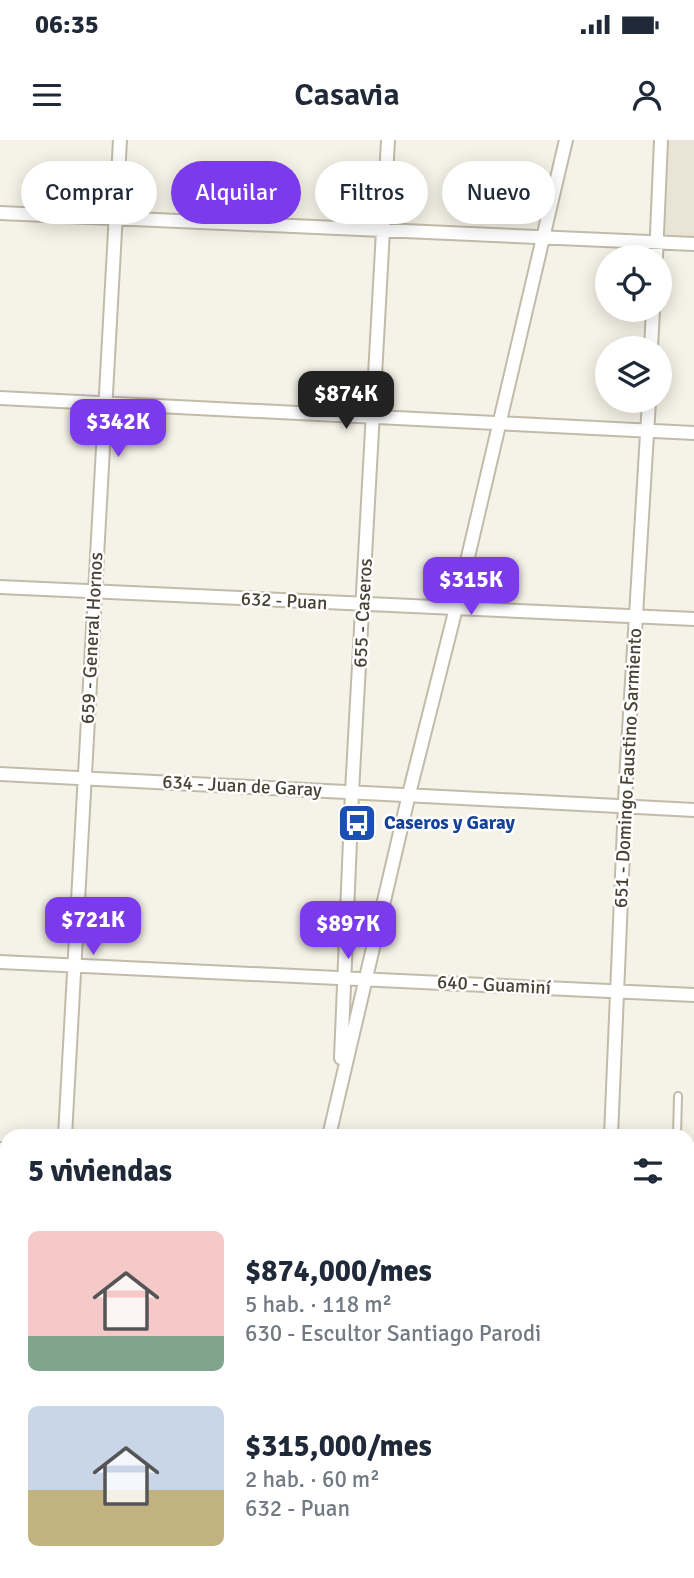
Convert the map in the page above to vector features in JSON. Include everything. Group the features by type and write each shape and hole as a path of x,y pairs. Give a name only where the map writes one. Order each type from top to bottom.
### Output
{"street":[{"name":"659 - General Hornos","path":"119,161 120,140"},
{"name":"655 - Caseros","path":"340,1086 352,792 388,140"},
{"path":"331,1129 566,140"},
{"path":"656,242 662,140"},
{"path":"0,214 21,215"},
{"path":"157,221 694,244"},
{"name":"659 - General Hornos","path":"65,1129 116,224"},
{"path":"0,398 694,432"},
{"name":"651 - Domingo Faustino Sarmiento","path":"611,1129 625,806 648,413"},
{"name":"632 - Puan","path":"0,587 694,619"},
{"name":"634 - Juan de Garay","path":"0,774 694,810"},
{"name":"640 - Guaminí","path":"0,962 694,995"}],"lane":[{"path":"677,1129 678,1096"}],"shaded area":[{"path":"665,140 694,140 694,239 674,238 663,233"}],"place":[{"name":"Caseros y Garay","path":"357,823"}]}
